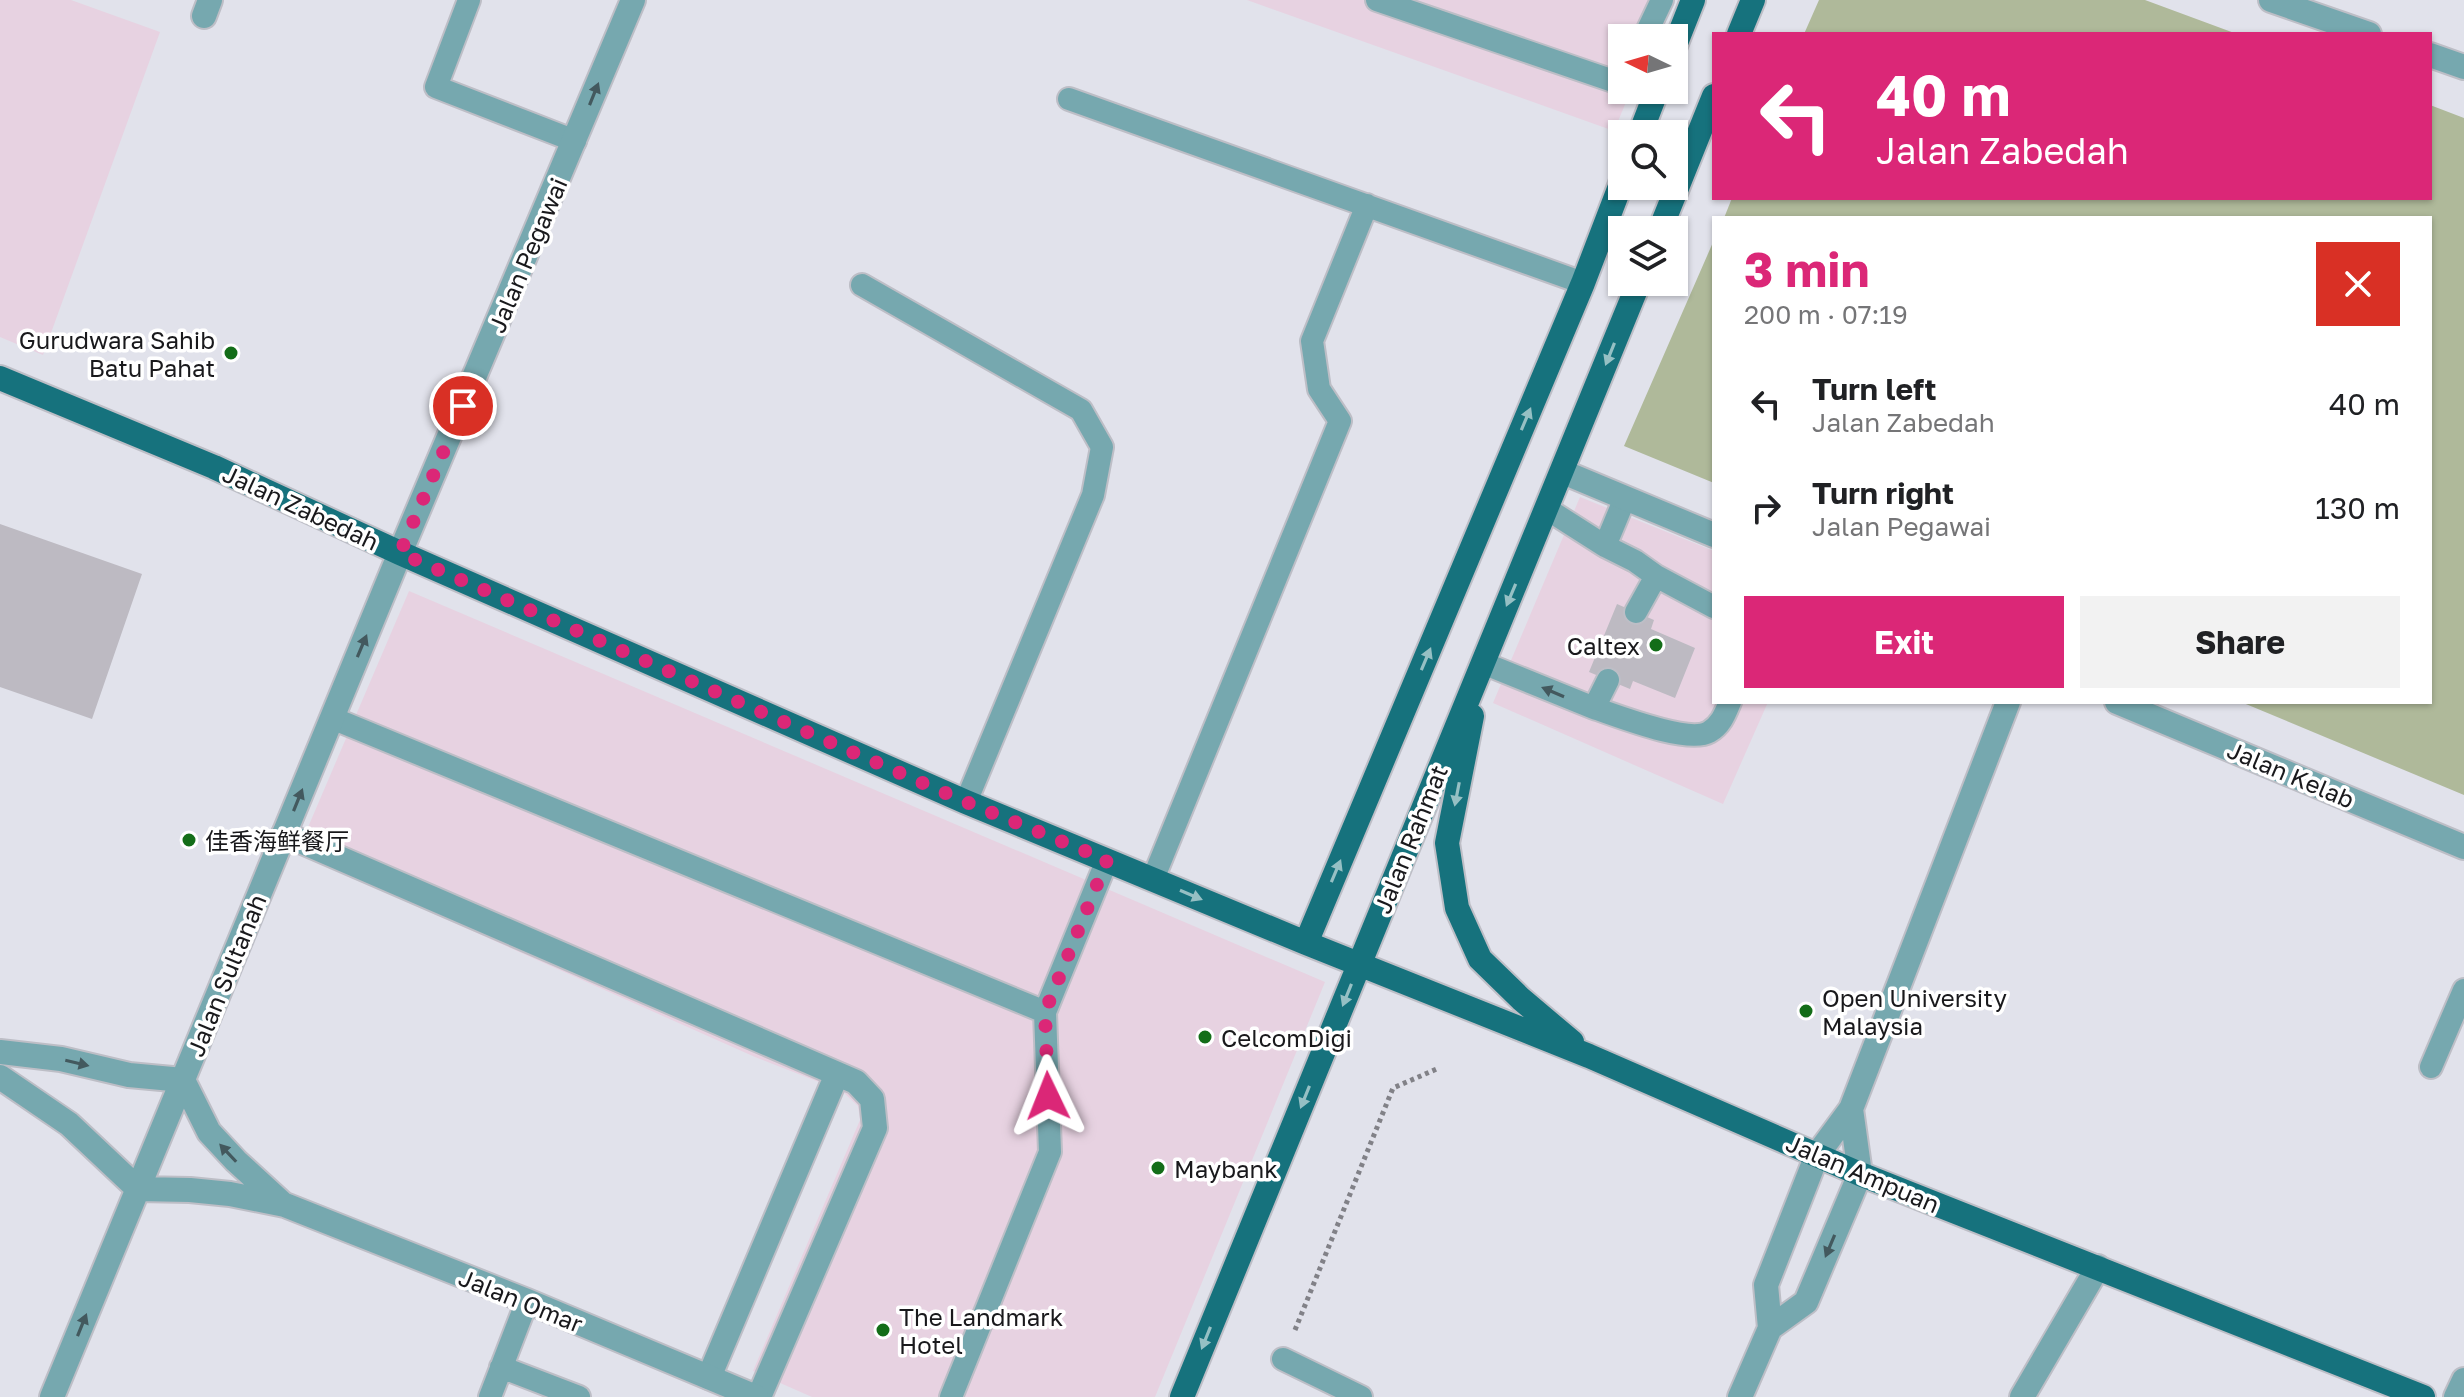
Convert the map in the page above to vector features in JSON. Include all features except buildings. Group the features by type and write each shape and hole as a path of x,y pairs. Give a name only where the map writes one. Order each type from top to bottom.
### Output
{"main road":[{"path":"1684,24 1693,0"},
{"path":"1740,32 1753,0"},
{"path":"1666,216 1712,101"},
{"path":"1306,943 1583,283 1615,200"},
{"name":"Jalan Rahmat","path":"1182,1397 1633,296"},
{"name":"Jalan Zabedah","path":"0,378 214,467 400,553 966,802 1306,943"},
{"path":"1483,663 1447,843 1457,908 1480,959 1521,999 1589,1056"},
{"name":"Jalan Ampuan","path":"1306,943 1589,1056 1860,1174 2423,1397"}],"street":[{"name":"Jalan Pegawai","path":"400,553 633,0"},
{"path":"2271,0 2363,32"},
{"path":"2432,56 2464,67"},
{"path":"1563,472 1712,534"},
{"name":"Jalan Sultanah","path":"52,1397 400,553"},
{"path":"1740,1397 1770,1328 1766,1285 1817,1155 1851,1109 2007,704"},
{"name":"Jalan Kelab","path":"2122,704 2464,847"},
{"path":"284,834 856,1082 872,1099 875,1128 758,1397"},
{"path":"0,1052 61,1059 129,1075 183,1080 209,1132 285,1205"},
{"path":"709,1377 837,1074"},
{"path":"0,1077 69,1124 138,1189 230,1194 285,1205"},
{"path":"1770,1328 1806,1302 1860,1174 1851,1109"},
{"name":"Jalan Omar","path":"285,1205 758,1397"},
{"path":"2022,1397 2098,1267"},
{"path":"2456,1397 2464,1380"}],"lane":[{"path":"469,0 436,87 575,141"},
{"path":"1377,0 1608,79"},
{"path":"1651,24 1662,0"},
{"path":"1069,99 1583,283"},
{"path":"1153,879 1340,421 1319,389 1312,341 1367,205"},
{"path":"862,285 1081,410 1102,447 1093,495 966,802"},
{"path":"1605,546 1625,498"},
{"path":"1547,509 1656,576 1712,606"},
{"path":"1636,612 1656,576"},
{"path":"1483,663 1594,708 1690,736 1708,733 1723,719 1729,704"},
{"path":"1594,708 1608,680"},
{"path":"332,718 1045,1012"},
{"path":"951,1397 1050,1152 1045,1012 1107,860"},
{"path":"2431,1067 2464,990"},
{"path":"490,1397 527,1301"},
{"path":"1283,1359 1361,1397"},
{"path":"501,1367 579,1397"}],"path":[{"path":"1283,1359 1393,1088 1439,1068"}],"shaded area":[{"path":"0,0 71,0 160,32 43,355 0,337"},
{"path":"1247,0 1667,0 1658,24 1608,24 1608,104 1625,104 1619,120 1608,120 1608,129"},
{"path":"1580,497 1712,550 1712,704 1767,704 1723,804 1493,703"},
{"path":"409,591 1325,982 1155,1397 812,1397 753,1371 860,1120 858,1106 842,1091 755,1057 297,853"}],"green space":[{"path":"1819,0 2145,0 2232,32 1805,32"},
{"path":"2432,106 2464,118 2464,795 2246,704 2432,704 2432,216 1725,216 1731,200 2432,200"},
{"path":"1712,245 1712,482 1624,446"}],"place":[{"name":"Gurudwara Sahib Batu Pahat","path":"231,353"},
{"name":"Caltex","path":"1656,645"},
{"name":"佳香海鲜餐厅","path":"189,840"},
{"name":"Open University Malaysia","path":"1806,1011"},
{"name":"CelcomDigi","path":"1205,1037"},
{"name":"Maybank","path":"1158,1168"},
{"name":"The Landmark Hotel","path":"883,1330"}],"route":[{"path":"463,406 400,553 966,802 1107,860 1045,1012 1048,1096"}]}
